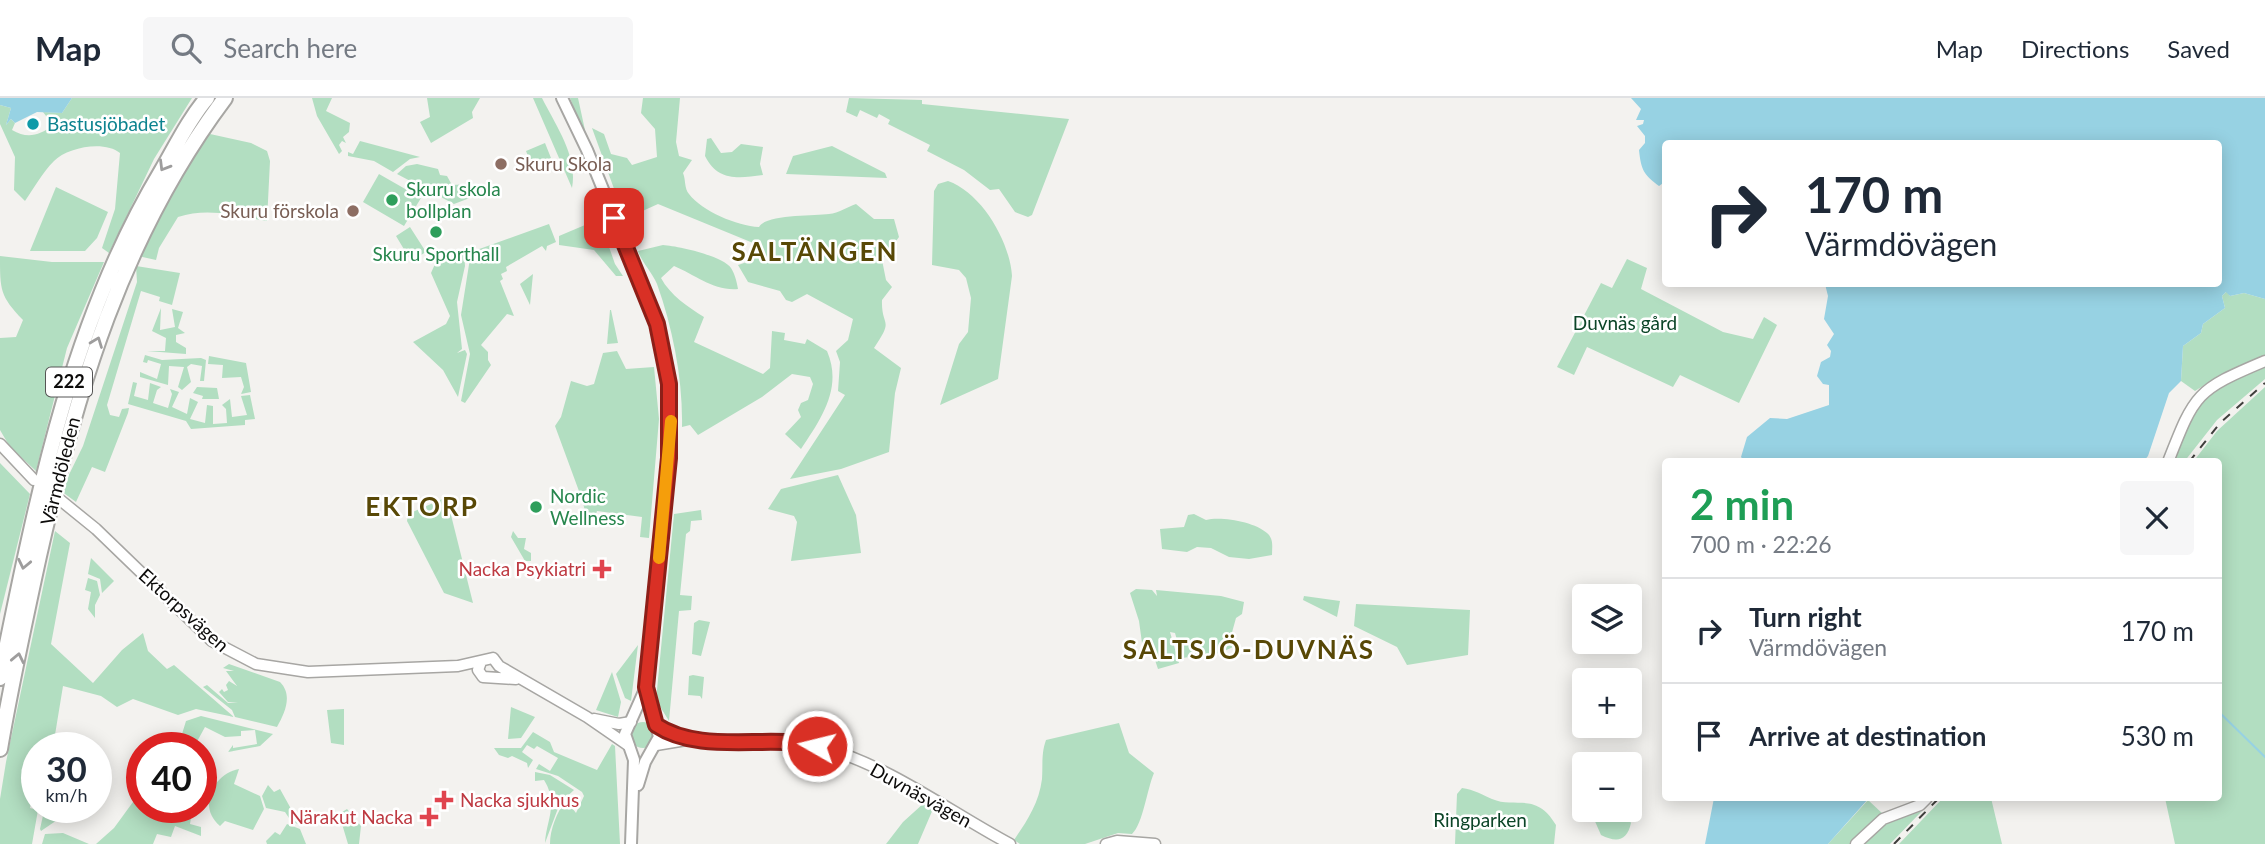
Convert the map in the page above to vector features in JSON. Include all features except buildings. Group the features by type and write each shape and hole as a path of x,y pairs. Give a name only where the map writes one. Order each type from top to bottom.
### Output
{"highway":[{"name":"Värmdöleden","path":"0,678 38,500 76,359 114,261 137,213 211,102"},
{"name":"Värmdöleden","path":"0,749 56,481 87,367 131,258 211,102"}],"main road":[{"path":"563,98 650,305 662,342 669,384 669,458 646,687 625,734 634,760 631,844"},
{"path":"632,830 640,774 655,747 659,732 646,687"},
{"path":"631,722 643,718 656,725"},
{"path":"629,746 641,752 655,747"}],"street":[{"path":"2170,458 2196,398 2213,385 2265,360"},
{"path":"0,444 34,480"},
{"name":"Ektorpsvägen","path":"59,499 96,529 212,641 243,659 296,672 458,666 481,662"},
{"path":"480,674 481,662 493,658 498,671 524,681 587,717 629,746"},
{"name":"Ektorpsvägen","path":"458,666 490,679 498,671"},
{"path":"587,717 613,723 631,722"},
{"name":"Duvnäsvägen","path":"656,725 669,733 705,739"},
{"name":"Duvnäsvägen","path":"655,747 667,741 705,739 798,743 849,755 1010,844"},
{"path":"1856,844 1883,819 1924,801"},
{"path":"1106,844 1117,841 1155,844"}],"green space":[{"path":"72,98 192,98 154,159 109,253 102,248 115,209 120,153 96,146 68,152 54,161 25,201 14,190 15,157 0,124 0,105 11,108 6,125 11,119 15,123 12,130 23,135 33,135 53,125 43,112 62,113"},
{"path":"312,98 332,98 326,111 350,123 349,132 343,137 346,143 342,141 339,145 342,151 339,154 317,116"},
{"path":"427,98 480,98 472,112 473,118 431,143 420,122 430,117"},
{"path":"533,98 542,98 569,153 572,188"},
{"path":"570,98 578,98 588,144"},
{"path":"643,98 680,98 676,142 679,156 692,160 683,173 686,189 702,206 721,216 741,224 759,227 771,220 833,213 856,204 874,219 894,219 899,237 882,260 886,280 892,287 882,300 886,323 874,348 901,368 895,393 889,452 841,469 790,479 845,395 838,391 840,362 836,351 848,340 853,319 807,294 792,302 786,300 780,291 748,282 738,265 752,259 758,245 658,204 625,219 592,128 604,134 611,154 627,158 632,165 657,157 655,129 641,113"},
{"path":"849,98 922,100 922,104 1069,119 1032,215 1028,217 1015,212 999,189 990,190 964,170 927,151 930,145 888,124 890,120 879,114 877,118 860,110 857,117 846,112"},
{"path":"210,134 251,143 267,151 270,161 267,221 234,215 189,214 178,217 159,248 156,260 138,256 180,177"},
{"path":"711,138 721,153 732,152 741,144 763,147 760,164 763,175 738,177 716,170 705,156 707,139"},
{"path":"360,141 420,157 410,159 393,172 374,161 348,156 348,152 353,154"},
{"path":"545,143 551,158 532,166 526,151"},
{"path":"832,146 885,173 887,178 786,174 793,156"},
{"path":"417,164 438,169 440,175 447,176 452,185 471,184 475,196 454,204 397,174 406,166"},
{"name":"Skuru skola bollplan","path":"379,174 421,198 404,226 363,202"},
{"path":"948,181 972,196 992,220 1006,248 1012,276 998,379 940,405 959,344 968,332 971,298 966,278 959,270 932,265 934,191 938,184"},
{"path":"56,187 108,212 97,238 85,251 30,251"},
{"path":"584,205 595,207 615,264 623,276 616,276 594,250 559,245 559,236 585,225 589,218"},
{"path":"549,224 556,242 547,246 546,251 542,246 506,267 507,271 501,274 503,279 500,281 514,316 507,314 481,345 488,352 491,365 465,403 461,401 470,354 461,315 471,252"},
{"path":"410,227 426,252 411,261 396,236"},
{"path":"663,245 719,259 731,268 736,278 738,289 721,288 674,266 661,278 674,295 704,317 694,342 763,374 770,368 772,331 785,333 784,340 805,344 807,339 827,351 832,378 828,403 801,449 785,434 801,417 798,410 801,403 808,400 813,384 810,377 792,374 762,397 698,435 690,425 682,427 679,373 668,319 657,284 638,251"},
{"path":"464,253 465,266 457,302 462,349 457,353 465,350 467,354 458,397 443,370 413,342 446,324 450,316 431,273 435,264"},
{"path":"0,256 52,262 104,262 67,348 36,471 10,447 0,430 0,338 16,337 23,320 3,292"},
{"name":"Duvnäs gård","path":"1627,259 1647,268 1641,289 1723,332 1753,339 1764,317 1777,325 1739,403 1680,375 1673,387 1587,347 1574,375 1557,367 1601,283 1612,288"},
{"path":"136,266 180,273 172,305 159,301 160,297 141,291 107,405 110,415 119,417 122,409 129,408 128,413 105,472 92,467 76,502 61,491 83,446 137,282"},
{"path":"533,274 530,305 520,284"},
{"path":"2227,291 2230,296 2244,293 2265,299 2265,357 2195,391 2181,381 2183,346 2201,333 2203,324 2225,308 2222,296"},
{"path":"161,308 160,330 175,327 172,309 183,312 178,328 185,333 176,335 176,342 186,348 186,354 147,351 165,351 166,338 152,331"},
{"path":"610,310 618,343 607,344"},
{"path":"617,351 626,369 654,367 659,419 649,538 640,537 642,517 597,511 595,517 586,517 555,426 561,417 571,381 587,386 594,384 603,353"},
{"path":"145,355 162,360 206,360 204,381 200,381 202,366 191,364 187,367 191,382 182,390 178,387 184,367 169,366 168,385 140,377 140,372 157,379 161,364 148,360 147,363 143,362"},
{"path":"209,356 246,363 251,392 241,394 244,387 241,377 222,378 223,365 208,364"},
{"path":"2265,365 2265,379 2217,420 2187,458 2174,458 2198,402 2218,387"},
{"path":"133,382 137,383 134,396 148,400 150,383 161,387 157,390 153,403 168,408 172,394 170,389 179,392 172,407 187,414 190,398 198,402 190,419 205,423 207,405 213,406 213,424 227,423 226,409 222,405 230,399 232,417 247,415 241,396 250,395 255,419 245,420 245,425 191,429 186,421 128,404"},
{"path":"197,387 217,388 219,399 202,399 203,396 193,393"},
{"path":"2265,387 2265,844 2175,844 2166,801 2222,801 2222,458 2196,458 2217,431"},
{"path":"0,463 30,494 0,614"},
{"path":"838,475 856,515 861,553 791,561 797,522 794,516 768,509 781,489"},
{"path":"447,497 473,603 444,593 407,521 408,514"},
{"path":"701,510 702,520 691,521 690,531 686,534 680,595 692,596 691,610 679,611 669,721 656,700 674,514"},
{"path":"1194,514 1206,520 1238,521 1262,529 1271,538 1272,555 1249,559 1229,557 1211,548 1197,547 1187,552 1162,549 1160,529 1184,527 1188,515"},
{"path":"55,531 70,543 51,644 93,683 122,650 143,633 148,651 167,669 174,665 234,717 196,709 178,715 133,699 117,707 101,696 63,686 55,732 21,732 21,823 36,823 32,844 0,844 0,799"},
{"path":"513,531 518,538 526,538 524,549 531,553 531,561 525,561 511,537"},
{"path":"91,558 114,581 102,593 100,579 88,574"},
{"path":"88,578 97,581 100,595 95,605 95,618 88,609 91,592 85,590"},
{"path":"1136,589 1152,590 1157,596 1156,590 1221,596 1244,602 1242,614 1236,618 1231,636 1233,647 1220,653 1182,658 1175,633 1170,632 1179,663 1158,669 1153,654 1142,643 1139,621 1130,593"},
{"path":"1304,596 1340,601 1337,617 1303,600"},
{"path":"1356,604 1470,610 1468,655 1407,665 1397,647 1354,626"},
{"path":"699,620 710,622 701,656 692,654 694,623"},
{"path":"638,645 631,701 625,698 616,674"},
{"path":"229,664 280,682 284,687 286,704 277,727 235,717 232,710 203,687 207,685 228,703 238,703 228,702 219,692 222,689 224,692 228,690 226,685 229,681 237,686 226,671 234,671 223,668"},
{"path":"612,672 621,702 618,717 596,710"},
{"path":"689,676 704,677 702,699 700,696 688,695"},
{"path":"511,707 535,717 521,738 508,739"},
{"path":"344,709 344,745 331,743 327,710"},
{"path":"201,716 273,734 260,746 228,752 233,745 233,748 257,744 255,730 241,731 241,736 225,737 205,727 202,732 183,732 186,721"},
{"path":"643,722 652,726 656,735 652,744 643,748 634,744 630,735 634,726"},
{"path":"1119,723 1129,753 1154,773 1139,822 1132,834 1118,833 1085,844 1020,844 1014,840 1028,819 1038,796 1046,740"},
{"path":"533,732 550,742 554,752 597,770 612,744 615,746 620,844 550,844 557,815 566,800 576,813 584,796 582,792 558,776 536,769 539,764 550,771 558,758 537,746 534,749 527,745 522,752 533,760 528,768 527,763 512,756 508,758 499,755 494,748 521,748"},
{"path":"239,769 234,784 260,796 264,809 253,830 225,821 220,826 217,823 217,782"},
{"path":"535,772 550,775 574,790 560,803 545,843 551,797 544,780 535,781"},
{"path":"268,785 274,792 280,789 300,825 291,821 285,812 266,808 262,796"},
{"name":"Ringparken","path":"1462,788 1501,802 1533,804 1541,808 1556,825 1554,844 1455,844 1457,794"},
{"path":"1867,801 1883,814 1851,844 1828,844"},
{"path":"1940,801 1992,801 2002,844 1899,844"},
{"path":"924,803 933,809 918,844 886,844 903,822"},
{"path":"347,809 361,826 359,844 348,844 339,814"},
{"path":"1922,811 1890,844 1862,844 1884,824"},
{"path":"126,812 126,823 190,823 201,827 201,836 175,826 171,837 157,834 153,844 96,844 114,828"},
{"path":"1595,822 1631,823 1627,834 1620,839 1601,835"},
{"path":"41,823 53,823 41,831"},
{"path":"287,824 300,829 306,844 267,844 266,841 275,832 280,835"},
{"path":"63,833 89,844 42,844 45,834"}],"water":[{"path":"0,98 72,98 62,113 37,112 15,123 11,119 6,125 11,108 0,105"},
{"path":"1631,98 2265,98 2265,299 2244,293 2230,296 2226,292 2222,296 2225,308 2203,324 2201,333 2183,346 2181,381 2169,393 2146,458 1742,458 1747,437 1770,418 1787,419 1829,405 1829,385 1823,384 1817,376 1821,362 1830,357 1831,351 1827,345 1834,334 1824,319 1828,296 1826,287 2222,287 2222,140 1662,140 1662,184 1659,186 1642,167 1639,150 1645,143 1645,136 1637,126 1643,124 1644,120 1636,120 1641,109"},
{"path":"1713,801 1866,801 1828,844 1705,844"}],"waterway":[{"path":"2222,715 2265,757"}],"railway":[{"path":"2192,458 2220,423 2265,383"},
{"path":"1894,844 1936,801"}],"slow traffic":[{"path":"659,558 671,421"}],"place":[{"name":"Bastusjöbadet","path":"33,124"},
{"name":"Skuru Skola","path":"501,164"},
{"name":"Skuru skola bollplan","path":"392,200"},
{"name":"Skuru förskola","path":"353,211"},
{"name":"Skuru Sporthall","path":"436,232"},
{"name":"Nordic Wellness","path":"536,507"},
{"name":"Nacka Psykiatri","path":"602,569"},
{"name":"Nacka sjukhus","path":"444,800"},
{"name":"Närakut Nacka","path":"429,817"}],"district":[{"name":"SALTÄNGEN","path":"815,252"},
{"name":"EKTORP","path":"422,507"},
{"name":"SALTSJÖ-DUVNÄS","path":"1249,650"}],"route":[{"path":"614,218 657,324 669,384 669,458 646,687 656,725 669,733 705,739 788,742 817,746"}]}
